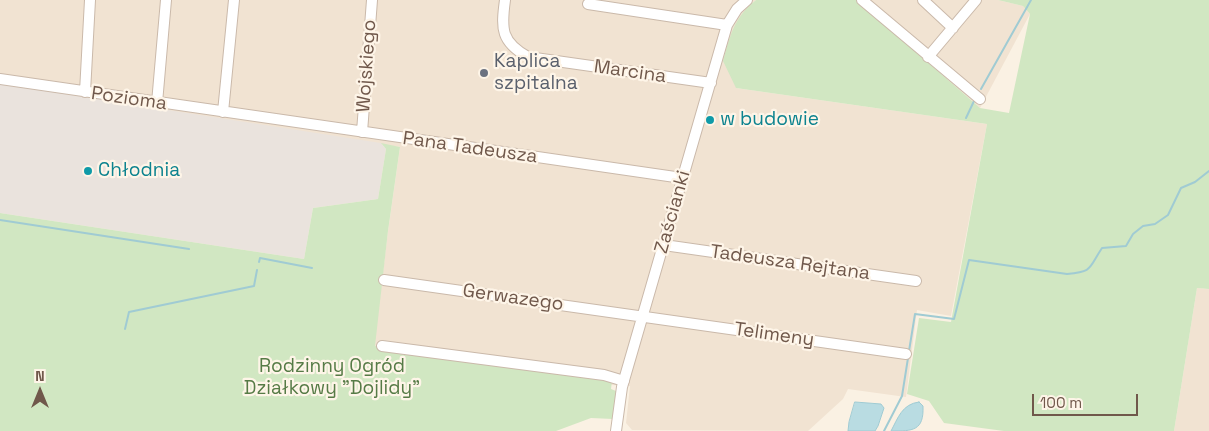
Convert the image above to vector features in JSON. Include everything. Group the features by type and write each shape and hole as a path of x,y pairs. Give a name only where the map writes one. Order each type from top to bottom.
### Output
{"street":[{"path":"85,92 90,0"},
{"path":"157,103 166,0"},
{"path":"223,112 234,0"},
{"name":"Wojskiego","path":"362,132 372,0"},
{"name":"Marcina","path":"505,0 504,32 508,43 528,57 711,83"},
{"name":"Zaścianki","path":"616,431 624,381 682,178 728,26 736,9 746,0"},
{"path":"862,0 980,99"},
{"path":"923,0 953,28"},
{"path":"928,57 976,0"},
{"path":"588,4 728,26"},
{"name":"Pozioma","path":"0,80 259,116"},
{"name":"Pana Tadeusza","path":"259,116 682,178"},
{"name":"Tadeusza Rejtana","path":"664,245 916,281"},
{"name":"Gerwazego","path":"384,280 642,317"},
{"name":"Telimeny","path":"642,317 906,354"},
{"path":"382,346 604,375 624,381"}],"shaded area":[{"path":"0,0 756,0 749,6 736,88 987,124 951,316 917,310 906,397 848,389 843,399 808,431 632,430 626,423 630,386 611,385 611,381 374,346 400,147 0,90"},
{"path":"857,0 998,0 1023,6 1030,14 980,108"},
{"path":"0,84 381,143 386,149 378,199 313,208 304,259 0,213"},
{"path":"1197,288 1209,289 1209,431 1174,431"}],"green space":[{"path":"756,0 857,0 980,108 1009,113 1030,14 1023,6 998,0 1209,0 1209,289 1197,288 1174,431 1004,431 944,423 929,401 907,394 919,318 951,322 987,124 736,88 723,61 738,20"},
{"name":"Rodzinny Ogród Działkowy \"Dojlidy\"","path":"381,143 400,147 375,346 612,381 611,389 616,391 613,419 591,418 556,431 0,431 0,213 304,259 313,208 378,199 386,149"}],"water":[{"path":"855,402 881,404 884,408 875,431 848,431"},
{"path":"919,402 923,406 923,414 919,425 911,430 891,431 898,417 905,409 913,403"}],"waterway":[{"path":"981,89 1031,0"},
{"path":"966,118 974,101"},
{"path":"909,351 915,314 954,319 969,260 1067,274 1082,272 1092,265 1102,248 1126,246 1133,234 1143,226 1155,224 1168,215 1181,188 1195,182 1209,171"},
{"path":"0,220 189,249"},
{"path":"259,262 260,258 312,268"},
{"path":"125,329 129,312 254,286 257,270"},
{"path":"884,431 902,396 908,358"}],"place":[{"name":"Kaplica szpitalna","path":"484,73"},
{"name":"w budowie","path":"710,120"},
{"name":"Chłodnia","path":"88,171"}]}
